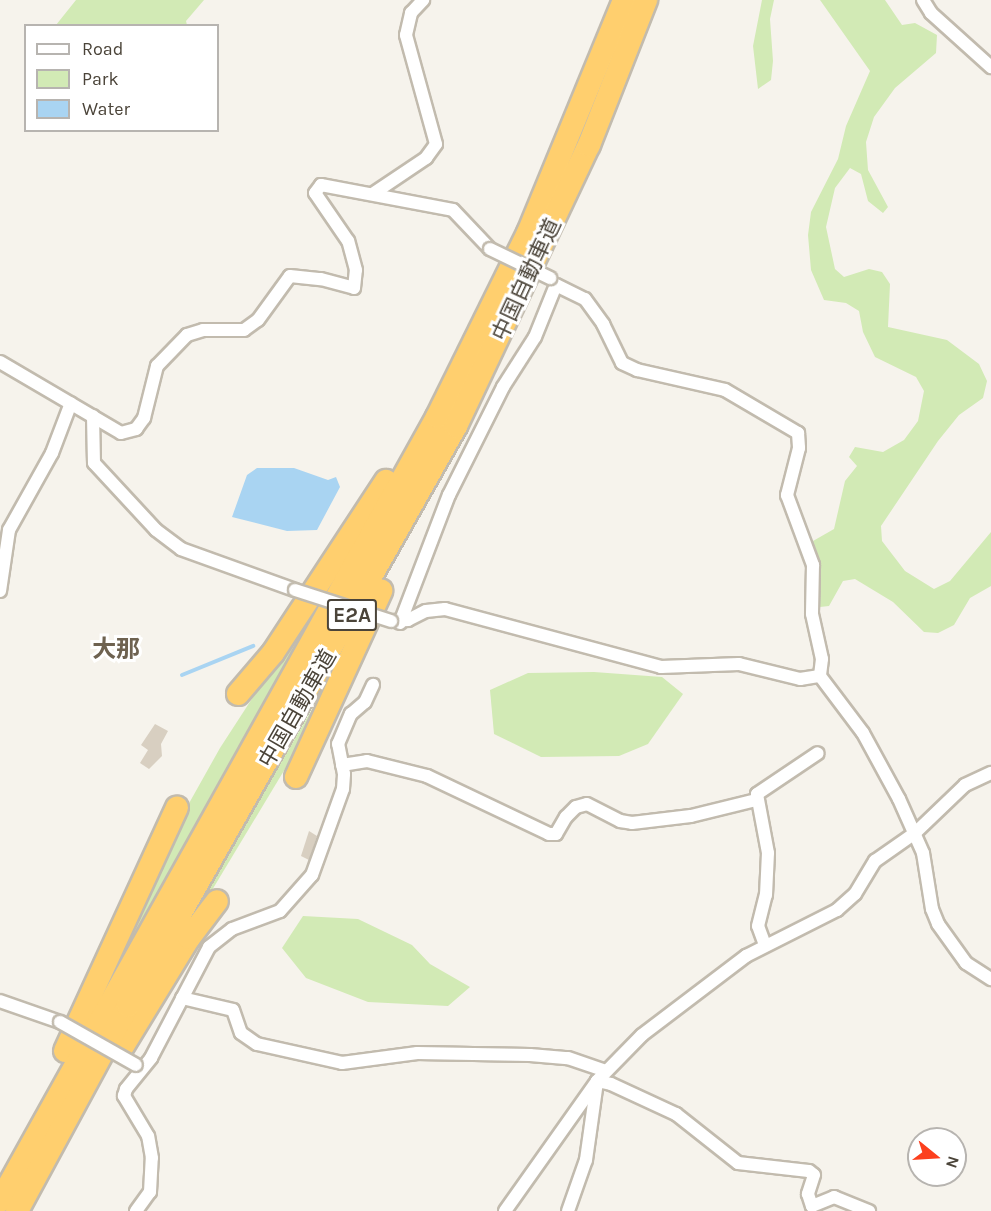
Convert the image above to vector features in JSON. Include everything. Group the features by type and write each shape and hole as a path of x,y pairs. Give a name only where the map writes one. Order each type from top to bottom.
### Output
{"highway":[{"name":"中国自動車道","path":"0,1201 117,985 387,510 470,352 572,133 624,0"},
{"name":"中国自動車道","path":"17,1211 456,426 579,166 646,0"},
{"path":"238,694 273,653 339,555 439,387 470,352"},
{"path":"296,777 456,426"},
{"path":"0,1191 177,807"},
{"path":"55,1141 79,1121 183,947 217,901"}],"street":[{"path":"374,193 426,158 436,144 406,35 411,13 423,0"},
{"path":"923,0 931,13 991,67"},
{"path":"0,362 121,433 136,429 144,418 157,366 187,335 203,330 244,330 258,320 290,276 321,279 354,288 356,270 348,241 315,193 321,185 374,193 453,210 490,249 585,299 603,324 622,363 637,370 725,390 798,433 799,448 787,495 813,565 812,614 822,659 820,676 863,733 915,833 938,924 966,963 991,979"},
{"path":"395,622 449,495 503,387 535,337 553,281"},
{"path":"0,591 9,530 52,453 71,403"},
{"path":"93,416 94,463 156,530 181,549 295,590 395,622 426,611 445,609 661,667 739,664 800,678 820,676"},
{"path":"136,1211 150,1192 152,1158 148,1136 124,1096 219,936 280,911 312,875 340,798 342,765 338,744 344,728 373,685"},
{"path":"342,765 366,761 427,776 549,834 556,834 566,817 576,807 587,804 620,821 632,823 691,816 756,800 764,788 818,753"},
{"path":"506,1211 601,1076 642,1035 724,971 765,945 790,937 837,910 855,894 875,861 915,833 965,785 991,773"},
{"path":"756,800 768,853 766,895 758,926 765,945"},
{"path":"183,998 226,1005 238,1018 241,1033 257,1044 342,1063 417,1053 568,1058 611,1084 676,1114 738,1163 809,1171 814,1175 808,1194 812,1206 834,1197 868,1211"},
{"path":"0,1001 60,1022 140,1067"},
{"path":"567,1211 586,1160 601,1076"}],"green space":[{"path":"76,0 204,0 186,21 187,24 57,24"},
{"path":"762,0 774,0 770,19 773,61 771,80 758,89 753,46"},
{"path":"820,0 885,0 902,25 915,23 937,35 936,53 895,88 874,117 866,142 868,170 888,207 883,213 868,201 861,174 850,168 835,188 826,227 835,269 844,277 869,269 882,272 890,284 888,327 947,340 979,364 987,381 983,398 959,415 938,441 881,526 882,541 905,571 934,589 950,581 991,532 991,586 970,598 954,625 938,633 924,632 893,602 855,579 843,581 829,606 820,607 813,541 834,529 845,481 857,466 849,457 855,447 883,452 904,440 918,421 924,391 916,377 875,357 863,332 859,311 846,303 824,300 811,270 808,235 811,212 838,159 846,126 870,71"},
{"path":"376,508 88,1017 183,814 220,748"},
{"path":"337,666 306,734 164,970 185,928"},
{"path":"594,672 662,677 683,694 648,744 619,756 541,757 494,734 490,690 528,673"},
{"path":"303,916 358,919 412,945 430,964 470,987 448,1006 368,1002 306,978 282,948"}],"water":[{"path":"257,468 294,468 328,480 336,477 340,487 317,530 287,531 232,517 247,475"}],"building":[{"path":"155,724 168,731 161,744 162,756 149,769 140,763 148,750 141,745"},
{"path":"309,831 317,836 309,860 301,856"}],"waterway":[{"path":"182,675 253,646"}],"district":[{"name":"大那","path":"116,650"}]}
